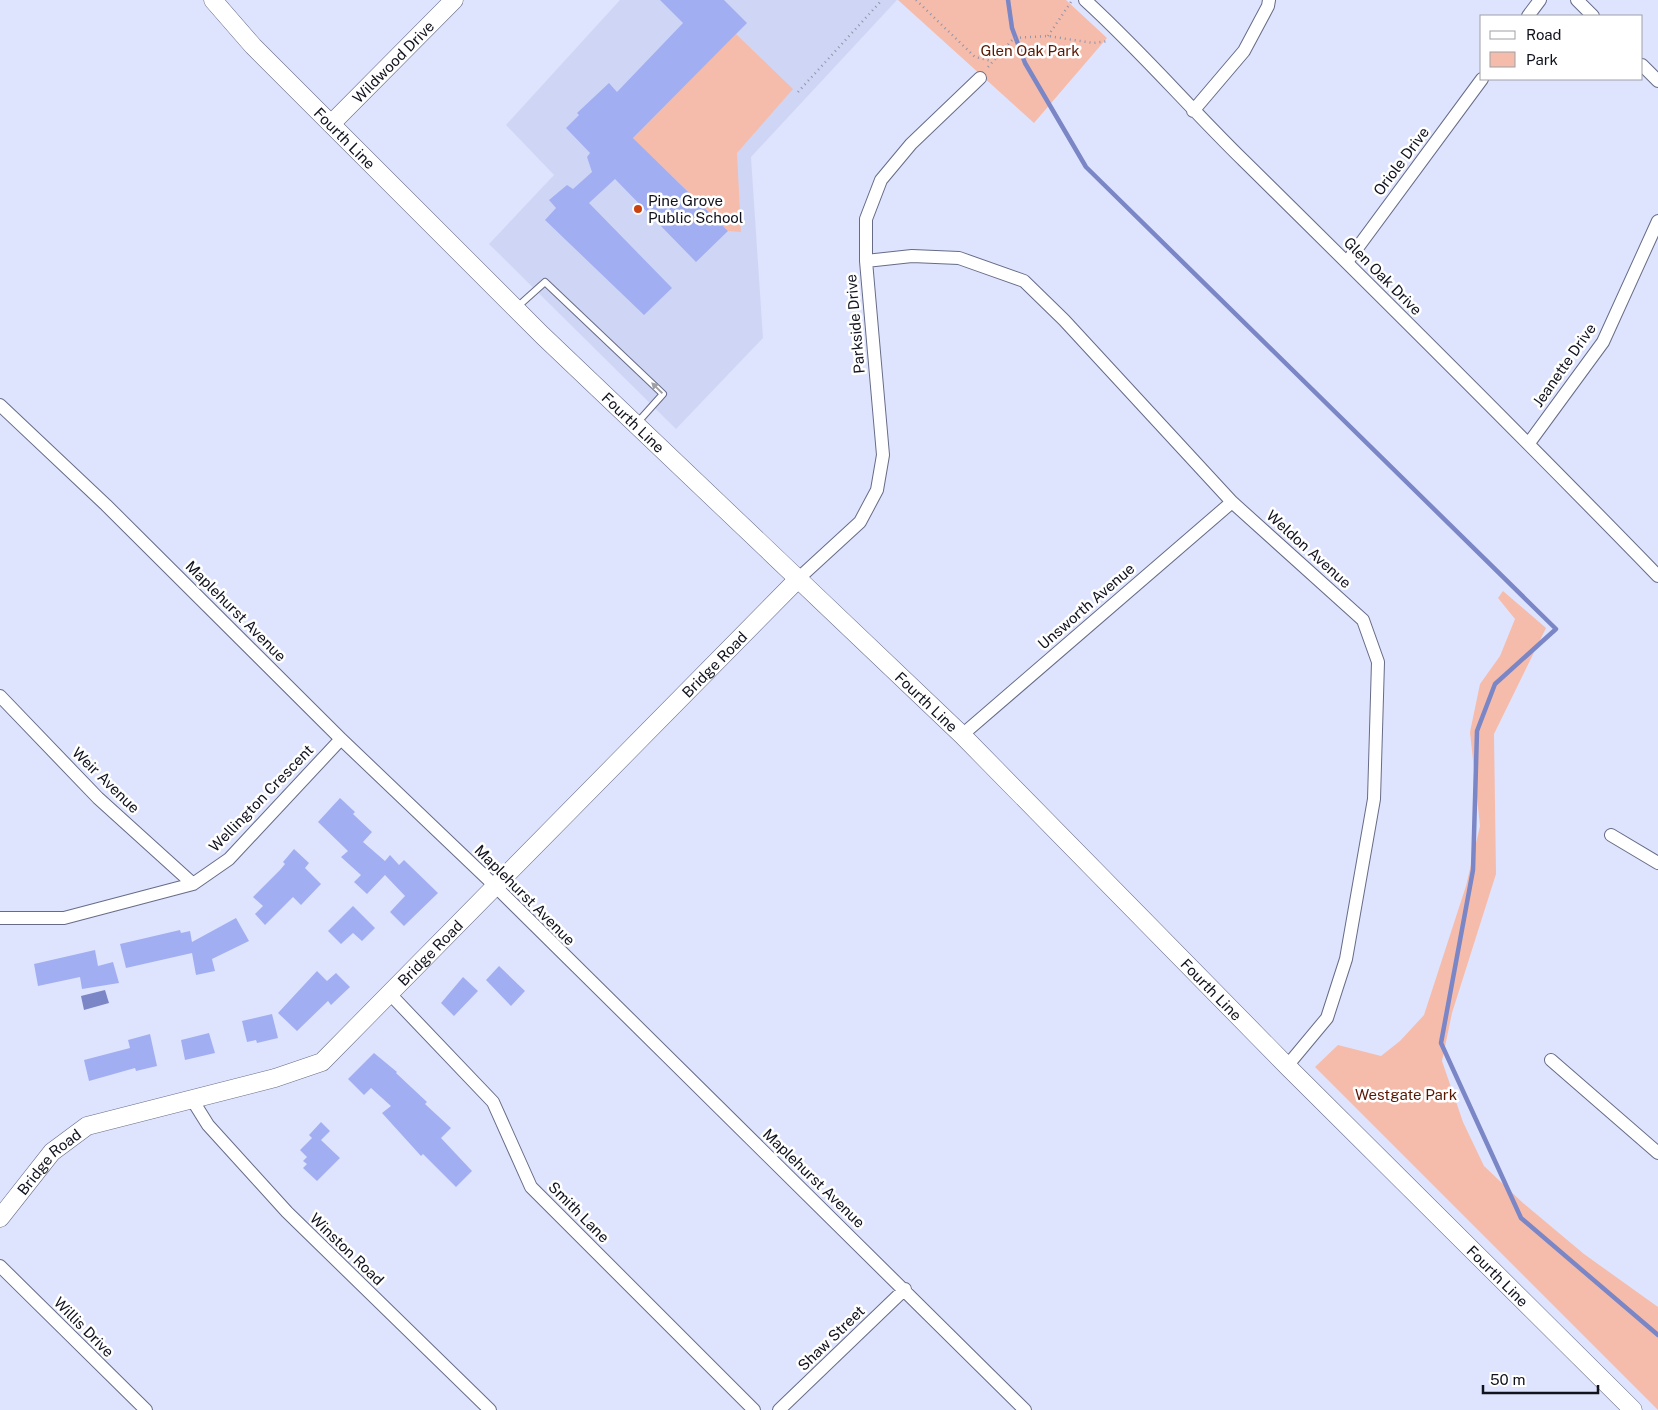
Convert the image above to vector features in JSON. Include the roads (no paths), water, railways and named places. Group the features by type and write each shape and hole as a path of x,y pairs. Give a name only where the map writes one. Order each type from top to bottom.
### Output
{"street":[{"name":"Wildwood Drive","path":"331,124 454,0"},
{"name":"Glen Oak Drive","path":"1085,0 1128,39 1194,111 1529,443 1658,576"},
{"path":"1194,111 1244,51 1268,6 1269,0"},
{"path":"1529,15 1540,0"},
{"path":"1577,0 1592,15"},
{"name":"Fourth Line","path":"216,1 253,46 516,309 962,735 1287,1066 1633,1410"},
{"path":"1643,65 1658,81"},
{"name":"Parkside Drive","path":"799,578 860,522 877,490 883,455 866,261 866,219 881,180 911,144 980,78"},
{"name":"Oriole Drive","path":"1346,262 1481,80"},
{"name":"Jeanette Drive","path":"1529,443 1603,342 1658,221"},
{"name":"Weldon Avenue","path":"866,261 912,256 959,258 1024,281 1064,320 1232,502 1363,620 1378,662 1374,799 1346,959 1327,1018 1287,1066"},
{"name":"Maplehurst Avenue","path":"0,405 106,505 341,739 494,885 668,1059 905,1289 1026,1410"},
{"name":"Unsworth Avenue","path":"962,735 1232,502"},
{"name":"Bridge Road","path":"0,1218 52,1152 87,1126 193,1101 275,1078 322,1062 494,885 799,578"},
{"name":"Weir Avenue","path":"0,696 98,798 193,884"},
{"name":"Wellington Crescent","path":"0,918 64,918 193,884 229,859 341,739"},
{"path":"1611,835 1658,863"},
{"name":"Smith Lane","path":"390,994 493,1102 531,1187 754,1410"},
{"path":"1551,1060 1658,1153"},
{"name":"Winston Road","path":"193,1101 208,1125 287,1212 490,1410"},
{"name":"Willis Drive","path":"0,1266 131,1405 146,1410"},
{"name":"Shaw Street","path":"779,1410 905,1289"}],"lane":[{"path":"516,309 544,282 663,394 636,424"}],"water":[{"path":"105,990 109,1003 84,1010 81,996"}],"waterway":[{"path":"1008,0 1012,28 1025,63 1086,167 1556,629 1495,684 1477,731 1473,870 1441,1043 1521,1218 1658,1335"}],"place":[{"name":"Pine Grove Public School","path":"638,209"}],"park label":[{"name":"Glen Oak Park","path":"1030,50"},
{"name":"Westgate Park","path":"1406,1094"}]}
